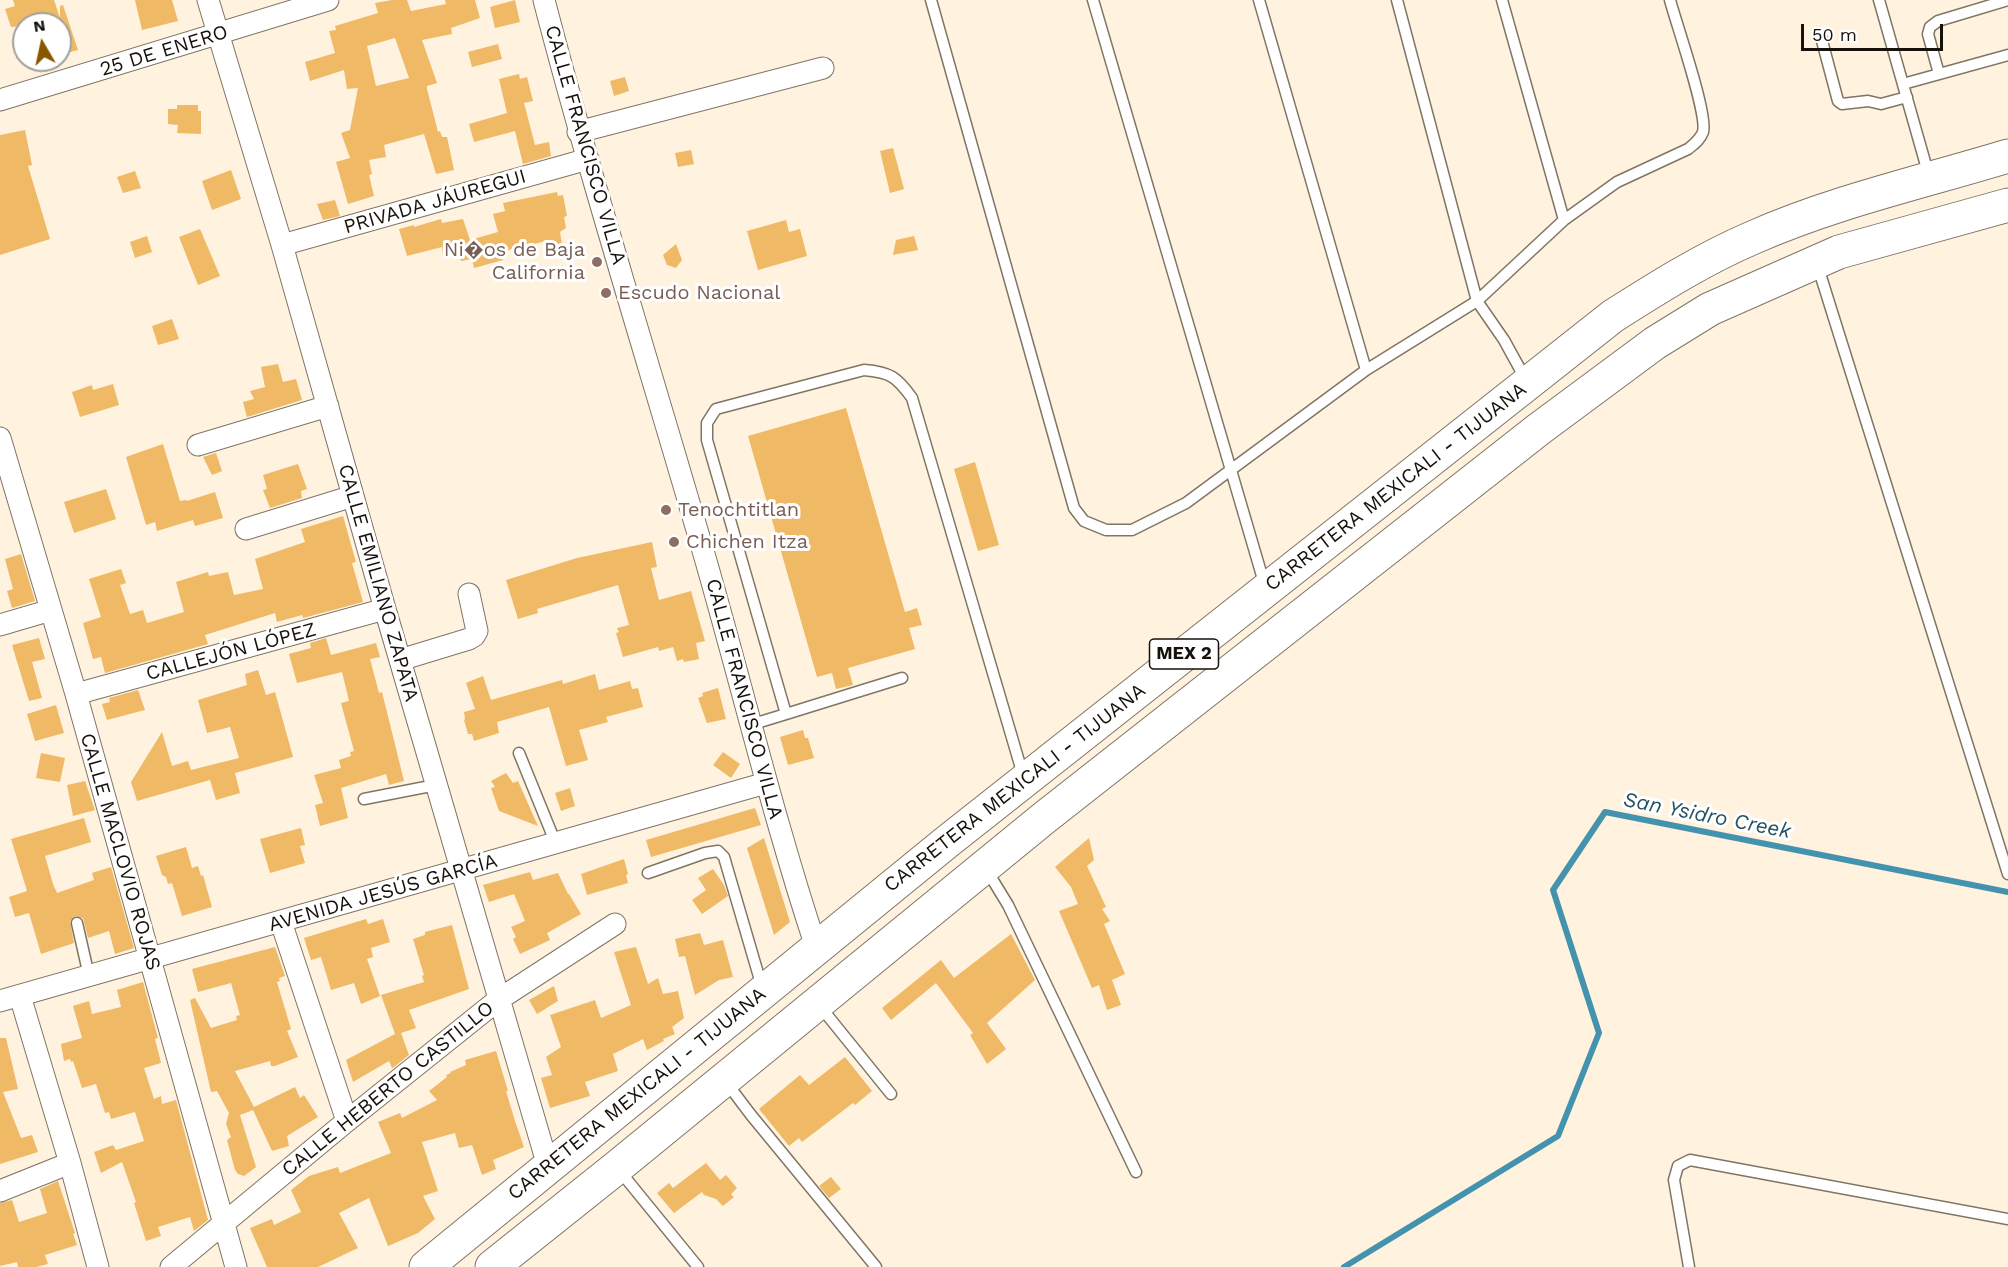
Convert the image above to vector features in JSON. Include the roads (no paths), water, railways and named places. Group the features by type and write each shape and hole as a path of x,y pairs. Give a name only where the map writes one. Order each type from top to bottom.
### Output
{"main road":[{"name":"CARRETERA MEXICALI - TIJUANA","path":"426,1267 816,947 1613,316 1658,287 1752,238 1813,214 2008,156"},
{"name":"CARRETERA MEXICALI - TIJUANA","path":"492,1267 984,866 1530,436 1645,350 1710,309 1816,261 1839,252 2008,204"}],"street":[{"name":"CALLE EMILIANO ZAPATA","path":"208,0 282,245 385,609 548,1166"},
{"name":"25 DE ENERO","path":"0,100 328,0"},
{"name":"CALLE FRANCISCO VILLA","path":"544,0 578,132 588,159 707,564 766,783 816,947"},
{"path":"578,132 823,68"},
{"name":"PRIVADA JÁUREGUI","path":"282,245 588,159"},
{"path":"198,445 328,406"},
{"name":"CALLE MACLOVIO ROJAS","path":"0,438 76,694 236,1267"},
{"path":"246,530 353,496"},
{"path":"400,660 474,636 477,631 469,594"},
{"name":"CALLEJÓN LÓPEZ","path":"76,694 385,609"},
{"path":"0,625 51,610"},
{"name":"AVENIDA JESÚS GARCÍA","path":"10,999 766,783"},
{"path":"281,922 347,1121"},
{"name":"CALLE HEBERTO CASTILLO","path":"171,1267 498,1000 615,924"},
{"path":"10,999 70,1162 98,1267"},
{"path":"0,1191 70,1162"}],"lane":[{"path":"931,0 1074,508 1084,522 1106,530 1132,530 1186,503 1366,370 1477,301 1564,220 1617,182 1688,149 1698,141 1703,130 1701,108 1670,0"},
{"path":"1093,0 1266,589"},
{"path":"1259,0 1366,370"},
{"path":"1397,0 1477,301 1504,340 1528,383"},
{"path":"1502,0 1564,220"},
{"path":"1879,0 1930,179"},
{"path":"1939,74 1928,34 1930,27 1938,21 2008,0"},
{"path":"1821,37 1838,101 1842,104 1868,101 1881,104 1907,97"},
{"path":"1903,84 2008,55"},
{"path":"1816,261 2008,874"},
{"path":"786,714 707,440 706,423 716,409 864,370 882,371 899,380 912,398 1025,780"},
{"path":"750,725 902,678"},
{"path":"519,753 556,844"},
{"path":"364,799 436,785"},
{"path":"648,873 718,850 724,858 763,990"},
{"path":"984,866 1008,905 1136,1172"},
{"path":"77,923 89,976"},
{"path":"817,1002 891,1094"},
{"path":"724,1079 876,1267"},
{"path":"1689,1267 1674,1180 1678,1166 1690,1160 2008,1219"},
{"path":"616,1168 698,1267"}],"waterway":[{"name":"San Ysidro Creek","path":"1344,1267 1558,1136 1599,1033 1553,890 1605,812 2008,892"}],"place":[{"name":"Ni�os de Baja California","path":"597,262"},
{"name":"Escudo Nacional","path":"606,293"},
{"name":"Tenochtitlan","path":"666,510"},
{"name":"Chichen Itza","path":"674,542"}]}
